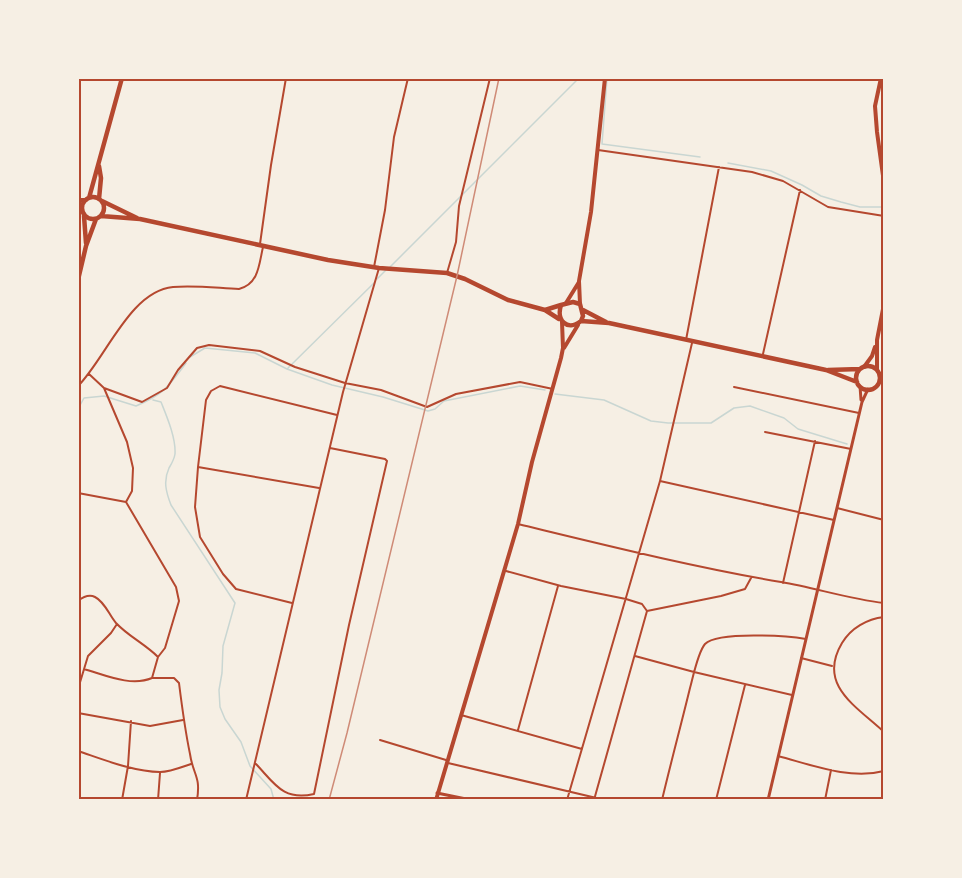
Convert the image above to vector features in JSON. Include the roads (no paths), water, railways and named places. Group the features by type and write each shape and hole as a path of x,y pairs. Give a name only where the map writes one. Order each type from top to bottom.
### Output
{"highway":[{"path":"86,246 82,205 87,199 99,166 122,78"},
{"path":"78,280 86,246 104,208 100,200 99,166"},
{"path":"87,199 100,200 140,219"},
{"path":"81,212 89,219 140,219 320,259 447,273 508,300 545,310 570,326 579,323 609,323 826,370 868,389 884,386"},
{"path":"545,310 564,304 581,307 609,323"},
{"path":"561,321 559,312 564,304"},
{"path":"579,323 581,307"},
{"path":"826,370 871,366 880,373 877,386"},
{"path":"859,384 857,375 862,368"}],"main road":[{"path":"581,307 579,281 591,212 605,78"},
{"path":"880,78 875,106 884,183"},
{"path":"78,200 87,199"},
{"path":"564,304 579,281"},
{"path":"862,368 872,356 884,303"},
{"path":"436,800 518,524 532,462 554,389 563,348 561,321"},
{"path":"563,348 579,323"},
{"path":"877,340 880,373"}],"street":[{"path":"78,386 89,374 130,313 141,302 159,291 172,287 239,289 247,287 255,280 286,78"},
{"path":"246,800 337,415 377,267 394,137 408,78"},
{"path":"447,273 456,242 459,206 490,78"},
{"path":"598,150 752,172 783,181 828,207 884,216"},
{"path":"686,340 719,166"},
{"path":"762,356 800,190"},
{"path":"567,800 660,481 693,341"},
{"path":"89,374 104,388 140,403 167,388 189,354 197,348 209,345 260,351 295,367 345,384 381,390 427,407 456,394 520,382 554,389"},
{"path":"859,384 862,402"},
{"path":"292,603 236,589 223,574 197,529 195,507 206,400 211,391 220,386 337,415"},
{"path":"734,387 859,413"},
{"path":"104,388 127,442 133,468 132,491 126,502"},
{"path":"768,800 859,413 868,389"},
{"path":"765,432 851,449"},
{"path":"783,582 815,441"},
{"path":"255,766 280,790 295,796 314,794 349,625 387,461 330,448"},
{"path":"198,467 320,488"},
{"path":"660,481 834,520"},
{"path":"78,493 126,502 176,587 179,601 165,648 158,657 152,678"},
{"path":"837,508 884,520"},
{"path":"518,524 751,578 783,582 861,601 884,603"},
{"path":"504,571 558,586 626,599 642,604 647,611"},
{"path":"647,611 745,589 751,578"},
{"path":"518,730 558,586"},
{"path":"78,601 92,595 100,600 117,624 147,645 158,657"},
{"path":"595,799 647,611"},
{"path":"884,617 870,620 852,631 836,653 832,666 835,682 843,694 884,732"},
{"path":"78,689 88,656 117,624"},
{"path":"662,800 694,672 704,645 710,641 758,635 783,635 806,639"},
{"path":"635,656 793,695"},
{"path":"801,658 832,666"},
{"path":"84,669 142,683 152,678 174,678 179,683 191,764 198,776 197,800"},
{"path":"716,800 745,685"},
{"path":"78,713 150,726 183,720"},
{"path":"461,715 582,749"},
{"path":"122,800 128,766 130,722"},
{"path":"380,740 446,761 605,800"},
{"path":"78,751 128,766 160,772 191,764"},
{"path":"778,756 832,770 866,774 884,771"},
{"path":"825,800 832,770"},
{"path":"159,800 160,772"},
{"path":"437,793 471,800"}],"waterway":[{"path":"390,267 579,78"},
{"path":"607,78 602,144 700,157"},
{"path":"728,163 771,171 821,196 841,202 860,207 881,207"},
{"path":"377,279 386,270"},
{"path":"288,368 374,283"},
{"path":"190,357 205,348 255,353 287,369 332,385 428,411 435,409 444,401 520,386 545,390"},
{"path":"78,409 84,398 104,396 136,406 165,389 186,363"},
{"path":"555,394 604,400 651,421 668,423 711,423 734,408 750,406 784,418 798,429 847,444"},
{"path":"153,400 161,402 174,441 175,456 167,473 166,482 171,505 235,603 223,646 219,690 220,707 225,719 241,742 250,766 271,789 274,800"}],"railway":[{"path":"329,800 457,276 499,78"}]}
